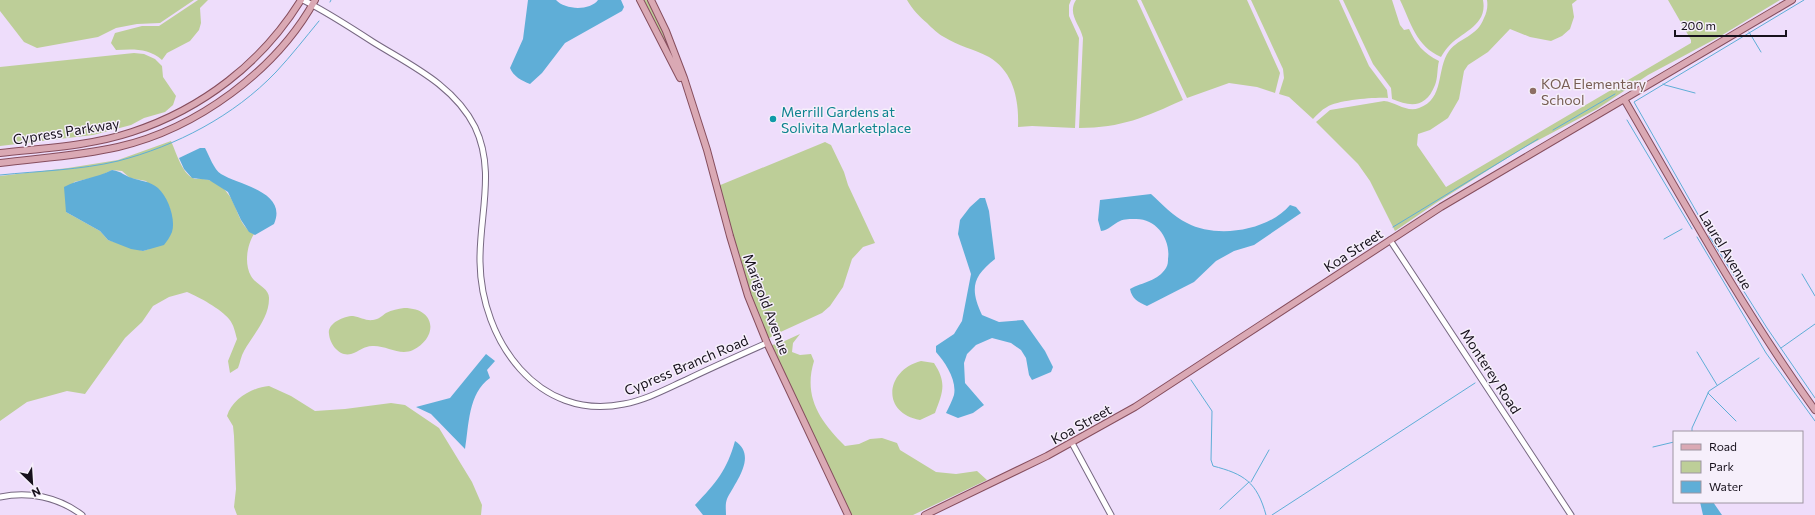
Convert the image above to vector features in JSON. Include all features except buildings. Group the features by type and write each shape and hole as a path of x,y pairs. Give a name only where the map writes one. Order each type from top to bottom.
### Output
{"main road":[{"name":"Cypress Parkway","path":"0,153 101,140 132,132 187,108 232,79 256,57 281,29 302,0"},
{"name":"Marigold Avenue","path":"640,0 688,92"},
{"name":"Marigold Avenue","path":"651,0 671,42 707,150 744,284 767,343 848,515"},
{"name":"Koa Street","path":"925,515 1072,443 1183,377 1390,240 1496,174 1792,0"},
{"name":"Cypress Parkway","path":"0,163 87,153 118,147 146,139 174,127 205,111 233,92 258,71 293,32 313,2"},
{"name":"Laurel Avenue","path":"1624,99 1702,235 1769,343 1815,410"}],"street":[{"name":"Cypress Branch Road","path":"302,0 313,2 434,80 454,97 471,120 483,148 486,167 486,186 480,261 483,292 494,326 504,349 517,368 536,384 555,396 576,403 596,406 621,405 646,398 767,343"},
{"name":"Monterey Road","path":"1390,240 1571,515"},
{"path":"1072,443 1111,515"},
{"path":"0,497 20,494 46,497 70,507 82,515"}],"green space":[{"path":"0,0 194,0 160,23 137,24 116,28 98,37 37,48 24,42 0,11"},
{"path":"198,0 208,0 200,8 201,23 199,30 190,41 167,53 162,60 146,51 116,50 111,43 115,33 142,26 159,26"},
{"path":"642,0 648,0 664,32 676,63"},
{"path":"907,0 1071,0 1069,5 1069,16 1079,38 1075,128 1032,126 1018,127 1016,97 1004,70 989,57 949,40 933,29 911,7"},
{"path":"1076,0 1137,0 1183,100 1157,112 1121,124 1079,128 1083,38 1073,14"},
{"path":"1141,0 1247,0 1280,73 1275,93 1257,87 1229,83 1187,98"},
{"path":"1251,0 1339,0 1369,66 1387,90 1388,98 1339,102 1325,108 1313,119 1289,97 1279,94 1284,78 1283,69"},
{"path":"1343,0 1392,0 1400,25 1404,30 1409,29 1421,48 1439,61 1436,82 1427,98 1417,104 1399,102 1392,99 1391,88 1373,64"},
{"path":"1400,0 1483,0 1483,9 1478,22 1453,42 1441,57 1426,47 1420,40 1411,25"},
{"path":"1487,0 1577,0 1572,4 1574,17 1570,29 1562,36 1551,41 1530,37 1510,29 1488,52 1468,65 1464,71 1459,99 1448,118 1430,130 1418,134 1417,145 1446,187 1691,43 1691,40 1668,0 1780,0 1719,37 1648,75 1597,109 1520,150 1436,203 1395,231 1370,181 1358,164 1316,122 1330,110 1384,101 1410,109 1419,108 1427,104 1433,98 1436,91 1442,66 1449,51 1453,46 1473,33 1481,24 1487,11"},
{"path":"134,53 144,54 155,59 162,66 163,77 176,96 173,105 165,112 144,118 131,125 93,135 0,146 0,67"},
{"path":"171,141 180,162 189,175 194,179 206,179 213,182 226,191 241,221 254,234 248,249 247,260 251,276 265,289 269,295 268,306 263,320 243,353 238,368 230,373 228,361 237,339 229,319 215,307 187,292 169,297 153,306 142,322 125,338 85,394 67,391 27,402 0,421 0,176 68,168 118,160","holes":["112,170 122,171 130,178 146,181 170,208 172,230 149,249 143,251 108,240 100,231 66,212 66,203 74,182 100,176"]},
{"path":"825,142 831,145 875,243 863,247 852,259 843,287 830,306 822,313 768,339 746,284 718,186"},
{"path":"404,308 415,309 423,313 428,318 430,324 430,331 427,338 421,345 413,350 403,352 379,346 371,346 365,347 351,354 343,354 336,349 331,342 329,334 330,327 340,319 353,316 373,320 390,311"},
{"path":"800,334 793,343 792,352 800,355 811,354 814,361 811,374 812,397 816,408 821,418 845,446 859,444 870,439 882,438 897,443 900,450 936,472 956,474 977,471 987,480 913,515 851,515 771,345 778,344"},
{"path":"921,361 934,363 941,376 942,393 935,413 920,420 907,416 898,409 892,391 900,373 909,366"},
{"path":"269,386 291,396 315,411 391,403 405,405 439,428 472,482 482,505 481,515 237,515 234,507 236,489 233,426 227,416 233,404 238,399 250,391"}],"water":[{"path":"528,0 556,0 565,6 577,8 589,6 598,0 621,0 624,7 622,11 565,43 542,73 530,84 518,78 510,68 523,39"},
{"path":"200,148 205,148 218,172 260,191 268,197 274,204 276,213 274,224 255,235 249,232 241,220 228,192 209,180 192,178 184,169 179,158"},
{"path":"112,170 152,184 162,192 168,202 173,221 172,232 164,245 143,251 131,249 108,240 100,231 66,212 64,187"},
{"path":"1151,194 1168,210 1187,223 1199,228 1213,231 1242,230 1256,226 1269,221 1290,205 1296,207 1301,213 1254,245 1234,251 1216,261 1194,282 1147,306 1136,300 1130,289 1155,279 1166,268 1168,263 1168,251 1164,237 1155,226 1143,220 1125,219 1101,231 1098,220 1100,200"},
{"path":"980,198 985,198 989,211 995,259 982,272 975,284 978,306 982,315 999,322 1023,320 1045,351 1053,367 1051,372 1032,380 1029,375 1026,358 1021,350 1011,343 992,338 976,345 967,354 964,363 965,383 984,405 973,413 958,418 946,413 954,395 954,383 950,372 936,352 936,346 954,334 962,321 971,274 958,234 960,220 970,207"},
{"path":"486,354 495,361 487,370 490,378 477,392 473,401 465,449 431,414 416,407 450,398"},
{"path":"735,441 742,447 745,454 745,461 743,469 727,499 726,515 703,515 695,505 720,476"},
{"path":"1700,503 1714,503 1722,515 1703,515"}],"waterway":[{"path":"1704,225 1634,102 1804,0"},
{"path":"0,175 104,164 140,155 182,138 223,116 260,88 282,66 319,21"},
{"path":"1749,32 1761,52"},
{"path":"1663,84 1695,93"},
{"path":"1622,90 1630,85"},
{"path":"1553,130 1615,94"},
{"path":"1627,120 1692,229"},
{"path":"1393,227 1538,139"},
{"path":"1664,239 1682,229"},
{"path":"1709,236 1767,328 1815,398"},
{"path":"1697,237 1766,353 1815,421"},
{"path":"1802,274 1815,296"},
{"path":"1781,348 1815,324"},
{"path":"1697,352 1717,385"},
{"path":"1692,431 1709,391 1759,358"},
{"path":"1191,380 1212,411 1211,460 1213,466 1233,472 1248,481 1258,495 1266,515"},
{"path":"1272,515 1475,383"},
{"path":"1708,393 1736,421"},
{"path":"1653,447 1673,442"},
{"path":"1251,482 1269,450"},
{"path":"1220,509 1249,482"}],"place":[{"name":"KOA Elementary School","path":"1533,91"},
{"name":"Merrill Gardens at Solivita Marketplace","path":"773,119"}]}
